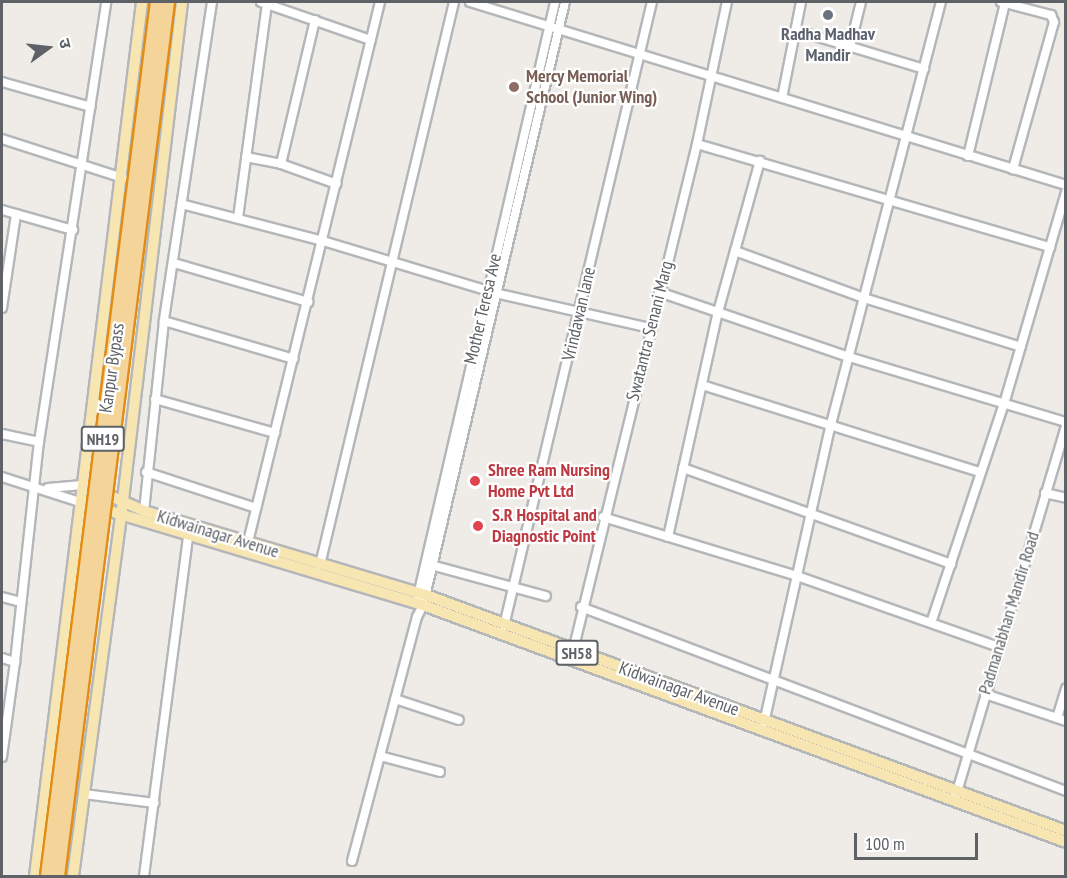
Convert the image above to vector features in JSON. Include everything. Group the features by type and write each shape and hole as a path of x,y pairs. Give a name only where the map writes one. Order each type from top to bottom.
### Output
{"highway":[{"name":"Kanpur Bypass","path":"47,876 157,2"},
{"name":"Kanpur Bypass","path":"58,876 168,2"}],"main road":[{"path":"35,876 86,484 142,2"},
{"path":"73,876 121,517 182,2"},
{"name":"Kidwainagar Avenue","path":"86,484 144,512 246,549 421,599 761,732 1065,831"},
{"name":"Kidwainagar Avenue","path":"83,503 188,537 320,565 504,626 571,656 766,720 1065,842"}],"street":[{"path":"2,757 21,602 41,487 39,442 84,165 106,2"},
{"path":"144,512 146,472 164,321 184,205 212,2"},
{"path":"246,549 380,2"},
{"path":"320,565 390,262 454,2"},
{"path":"470,2 1065,185"},
{"path":"555,2 555,28"},
{"path":"352,861 417,617 491,292 555,28 565,2"},
{"name":"Vrindawan lane","path":"504,626 652,2"},
{"name":"Swatantra Senani Marg","path":"571,656 603,517 697,144 727,2"},
{"path":"782,98 801,2"},
{"path":"850,47 861,2"},
{"path":"761,732 766,720 797,576 813,515 831,424 941,2"},
{"path":"968,156 1003,2 1051,15 1054,22 1012,169"},
{"path":"238,218 264,3 371,40"},
{"path":"281,164 315,20"},
{"path":"795,30 924,69"},
{"path":"2,82 91,107"},
{"path":"2,139 123,178"},
{"path":"697,144 890,198 1050,247"},
{"path":"246,157 281,164 337,184"},
{"path":"668,537 718,312 760,161"},
{"path":"931,623 979,472 1004,404 1065,192"},
{"path":"184,205 323,241 491,292 650,328"},
{"path":"2,210 73,230"},
{"path":"2,308 16,214"},
{"path":"735,251 864,298 1021,347"},
{"path":"174,263 308,302"},
{"path":"659,292 849,357 1065,424"},
{"path":"164,321 294,359"},
{"path":"702,385 979,472"},
{"path":"155,399 275,434"},
{"name":"Padmanabhan Mandir Road","path":"955,796 1065,424"},
{"path":"2,434 39,442"},
{"path":"683,468 951,564"},
{"path":"146,472 256,508"},
{"path":"2,477 41,487 83,503"},
{"path":"41,487 86,484"},
{"path":"1045,493 1065,498"},
{"path":"603,517 797,576 999,647"},
{"path":"144,876 188,537"},
{"path":"429,564 514,585 546,596"},
{"path":"2,597 21,602"},
{"path":"581,607 966,756 1065,791"},
{"path":"2,658 15,662"},
{"path":"985,694 1061,720 1065,688"},
{"path":"395,699 459,720"},
{"path":"380,756 440,772"},
{"path":"84,794 154,802"}],"place":[{"name":"Radha Madhav Mandir","path":"828,15"},
{"name":"Mercy Memorial School (Junior Wing)","path":"514,87"},
{"name":"Shree Ram Nursing Home Pvt Ltd","path":"475,481"},
{"name":"S.R Hospital and Diagnostic Point","path":"478,526"}]}
